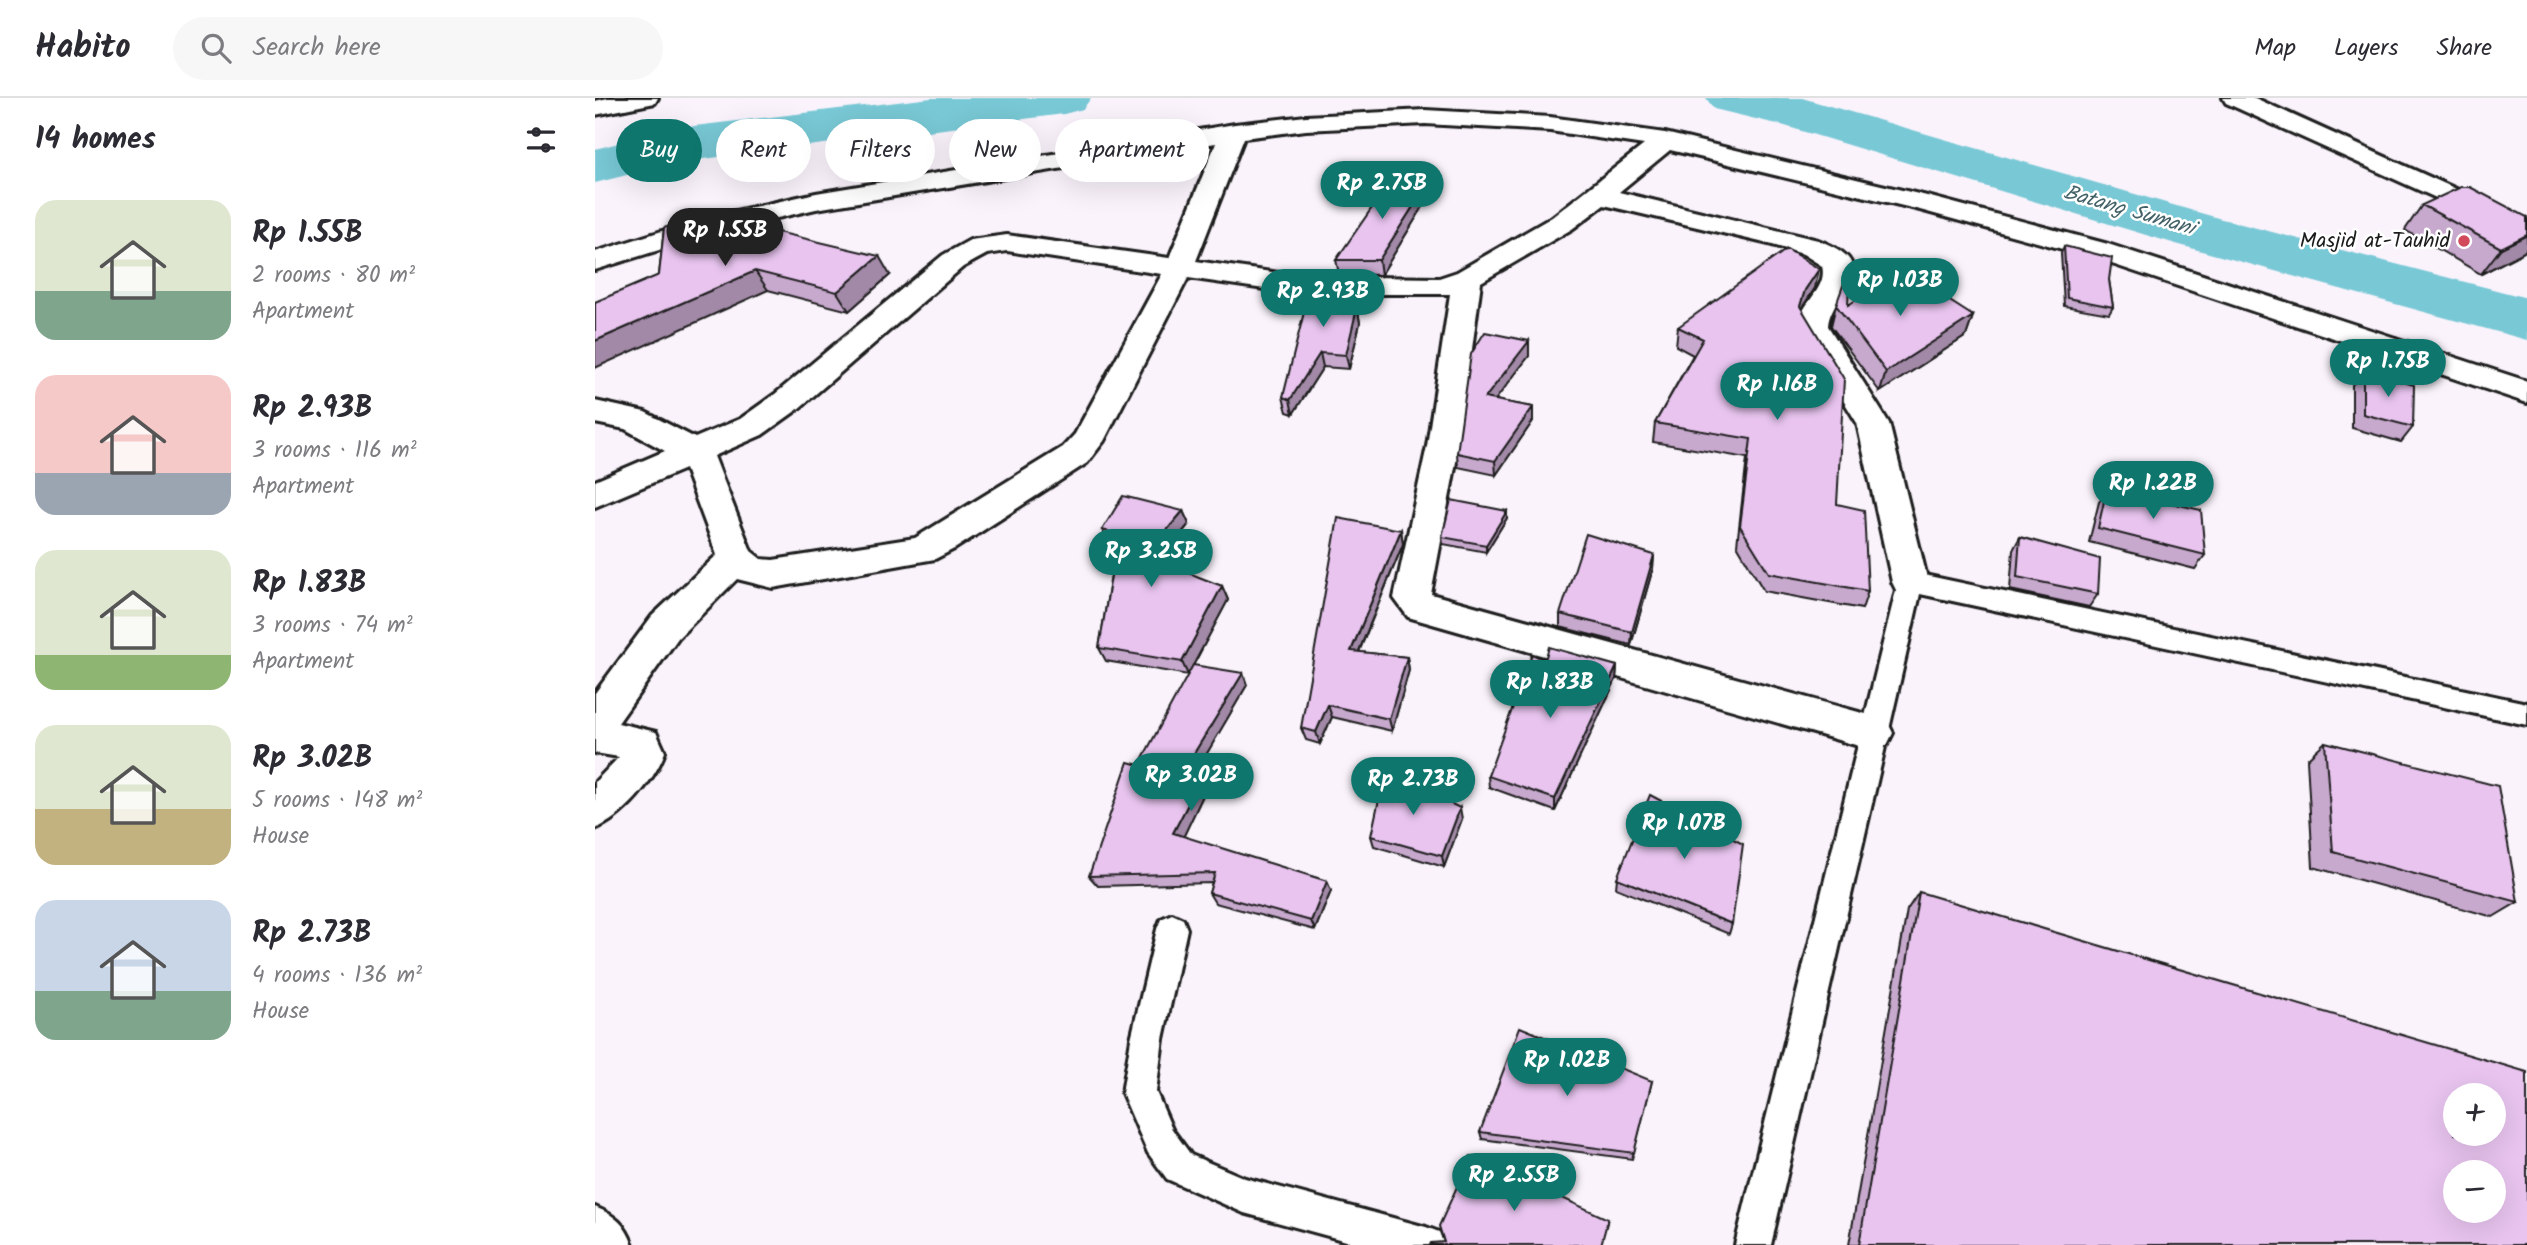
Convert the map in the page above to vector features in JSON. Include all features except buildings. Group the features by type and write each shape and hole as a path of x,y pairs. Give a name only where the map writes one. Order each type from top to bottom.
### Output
{"street":[{"path":"595,108 646,98"},
{"path":"2235,98 2527,231"},
{"path":"595,261 710,225 816,201 1027,164 1235,132 1306,123 1425,117 1549,124 1665,141 1927,204 2098,250 2527,392"},
{"path":"595,412 634,420 696,453 736,558 748,569 773,575 922,550 944,539 1075,455 1088,441 1179,268 1224,149 1235,132"},
{"path":"595,495 751,427 776,410 953,261 980,246 1007,243 1318,287 1442,287 1467,278 1562,223 1665,141"},
{"path":"1600,195 1649,210 1805,245 1832,259 1838,269 1838,278 1815,314 1813,326 1873,423 1910,582"},
{"path":"1467,278 1443,446 1412,598 1421,607 1437,612 1873,733"},
{"path":"595,724 665,627 736,558"},
{"path":"595,736 642,744 645,752 641,762 595,810"},
{"path":"595,1233 607,1245"}],"lane":[{"path":"1753,1245 1910,582 2527,714"},
{"path":"1172,929 1147,1039 1139,1093 1160,1141 1179,1167 1244,1195 1426,1245"}],"waterway":[{"name":"Batang Sumani","path":"595,166 678,145 1064,98"},
{"name":"Batang Sumani","path":"1733,98 1801,114 2197,231 2527,319"}],"place":[{"name":"Masjid at-Tauhid","path":"2464,241"}]}
